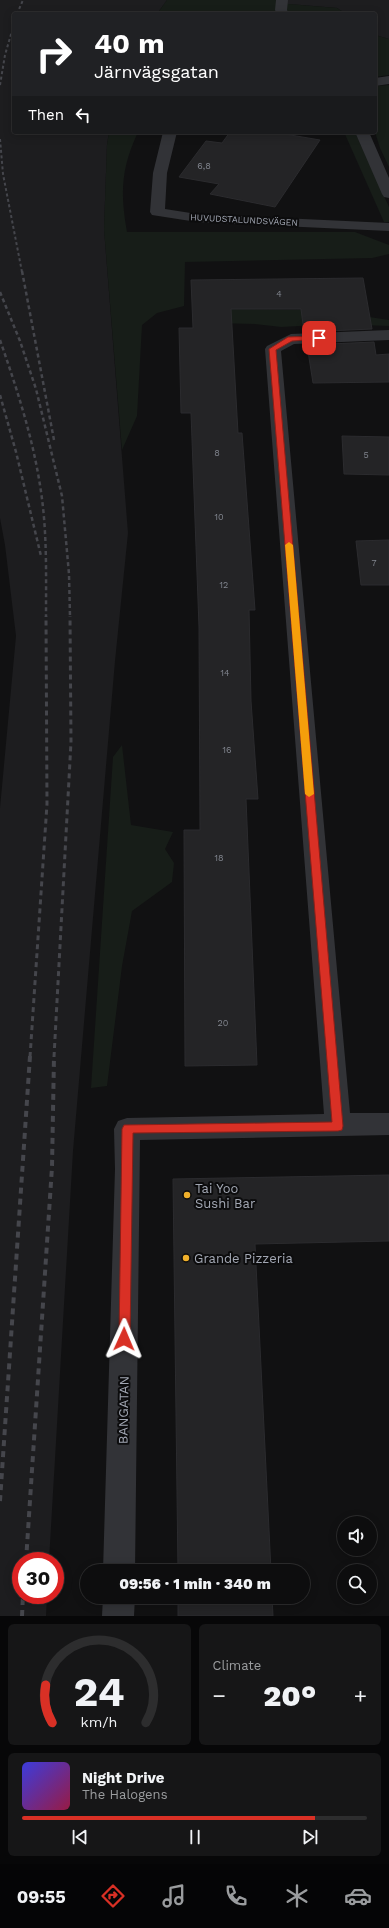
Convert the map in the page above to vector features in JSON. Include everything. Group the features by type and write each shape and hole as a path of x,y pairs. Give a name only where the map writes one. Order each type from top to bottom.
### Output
{"street":[{"path":"282,0 282,12"},
{"path":"377,82 389,80"},
{"name":"HUVUDSTALUNDSVÄGEN","path":"170,134 160,173 157,212 198,218 389,227"},
{"path":"363,134 389,194"},
{"path":"389,335 291,339 273,349 338,1126 389,1124"},
{"name":"BANGATAN","path":"120,1564 128,1129 338,1126"},
{"path":"118,1616 119,1604"}],"shaded area":[{"path":"0,0 167,0 158,12 12,12 12,134 109,134 104,229 128,533 115,661 73,1151 50,1552 12,1552 12,1604 47,1604 46,1616 0,1616 0,808 16,636 5,545 0,518"},
{"path":"167,0 277,0 276,3 337,8 343,12 158,12"},
{"path":"277,0 389,0 389,39 377,36 377,12 343,12 337,8 276,3"},
{"path":"377,36 389,39 389,75 377,77"},
{"path":"389,85 389,167 380,148 376,134 377,134 377,86"},
{"path":"109,134 137,134 132,145 125,169 123,205 127,232 355,232 389,245 389,254 372,258 185,262 184,306 157,313 142,325 137,416 122,450 104,229"},
{"path":"345,134 356,134 389,207 389,222 384,222"},
{"path":"217,309 324,310 389,320 389,326 336,324 281,327 255,324 213,323"},
{"path":"122,745 131,825 173,832 165,849 174,863 172,882 132,911 122,966 107,1086 91,1088 113,757"}],"building":[{"path":"229,134 285,134 320,140 275,207 210,194 219,184 179,177 206,141 222,143"},
{"path":"363,278 372,329 304,332 301,309 231,309 238,433 242,433 255,610 249,610 251,701 258,799 246,799 257,1065 185,1066 184,830 200,830 199,627 191,413 181,413 179,328 193,328 191,280"},
{"path":"374,342 376,355 389,354 389,382 313,383 307,345"},
{"path":"342,436 389,437 389,475 344,474"},
{"path":"389,540 389,585 361,585 356,541"},
{"path":"389,1175 389,1241 255,1244 271,1564 178,1564 173,1179"},
{"path":"178,1604 272,1604 273,1616 178,1616"}],"railway":[{"path":"18,12 23,0"},
{"path":"0,85 5,55 12,31"},
{"path":"0,139 3,174 22,272"},
{"path":"22,271 54,440"},
{"path":"0,292 20,341 36,389 62,496 69,574 70,617"},
{"path":"0,340 25,418 39,479 45,528 46,616"},
{"path":"0,395 16,452 41,556"},
{"path":"30,1057 47,804 46,616"},
{"path":"54,1057 71,742 70,616"},
{"path":"0,1501 30,1056"},
{"path":"27,1552 52,1167 54,1056"},
{"path":"22,1616 23,1604"}],"slow traffic":[{"path":"289,545 309,794"}],"place":[{"name":"Tai Yoo Sushi Bar","path":"187,1195"},
{"name":"Grande Pizzeria","path":"186,1258"}],"route":[{"path":"124,1339 128,1129 338,1126 312,812 309,797 273,349 291,339 319,338"}]}
